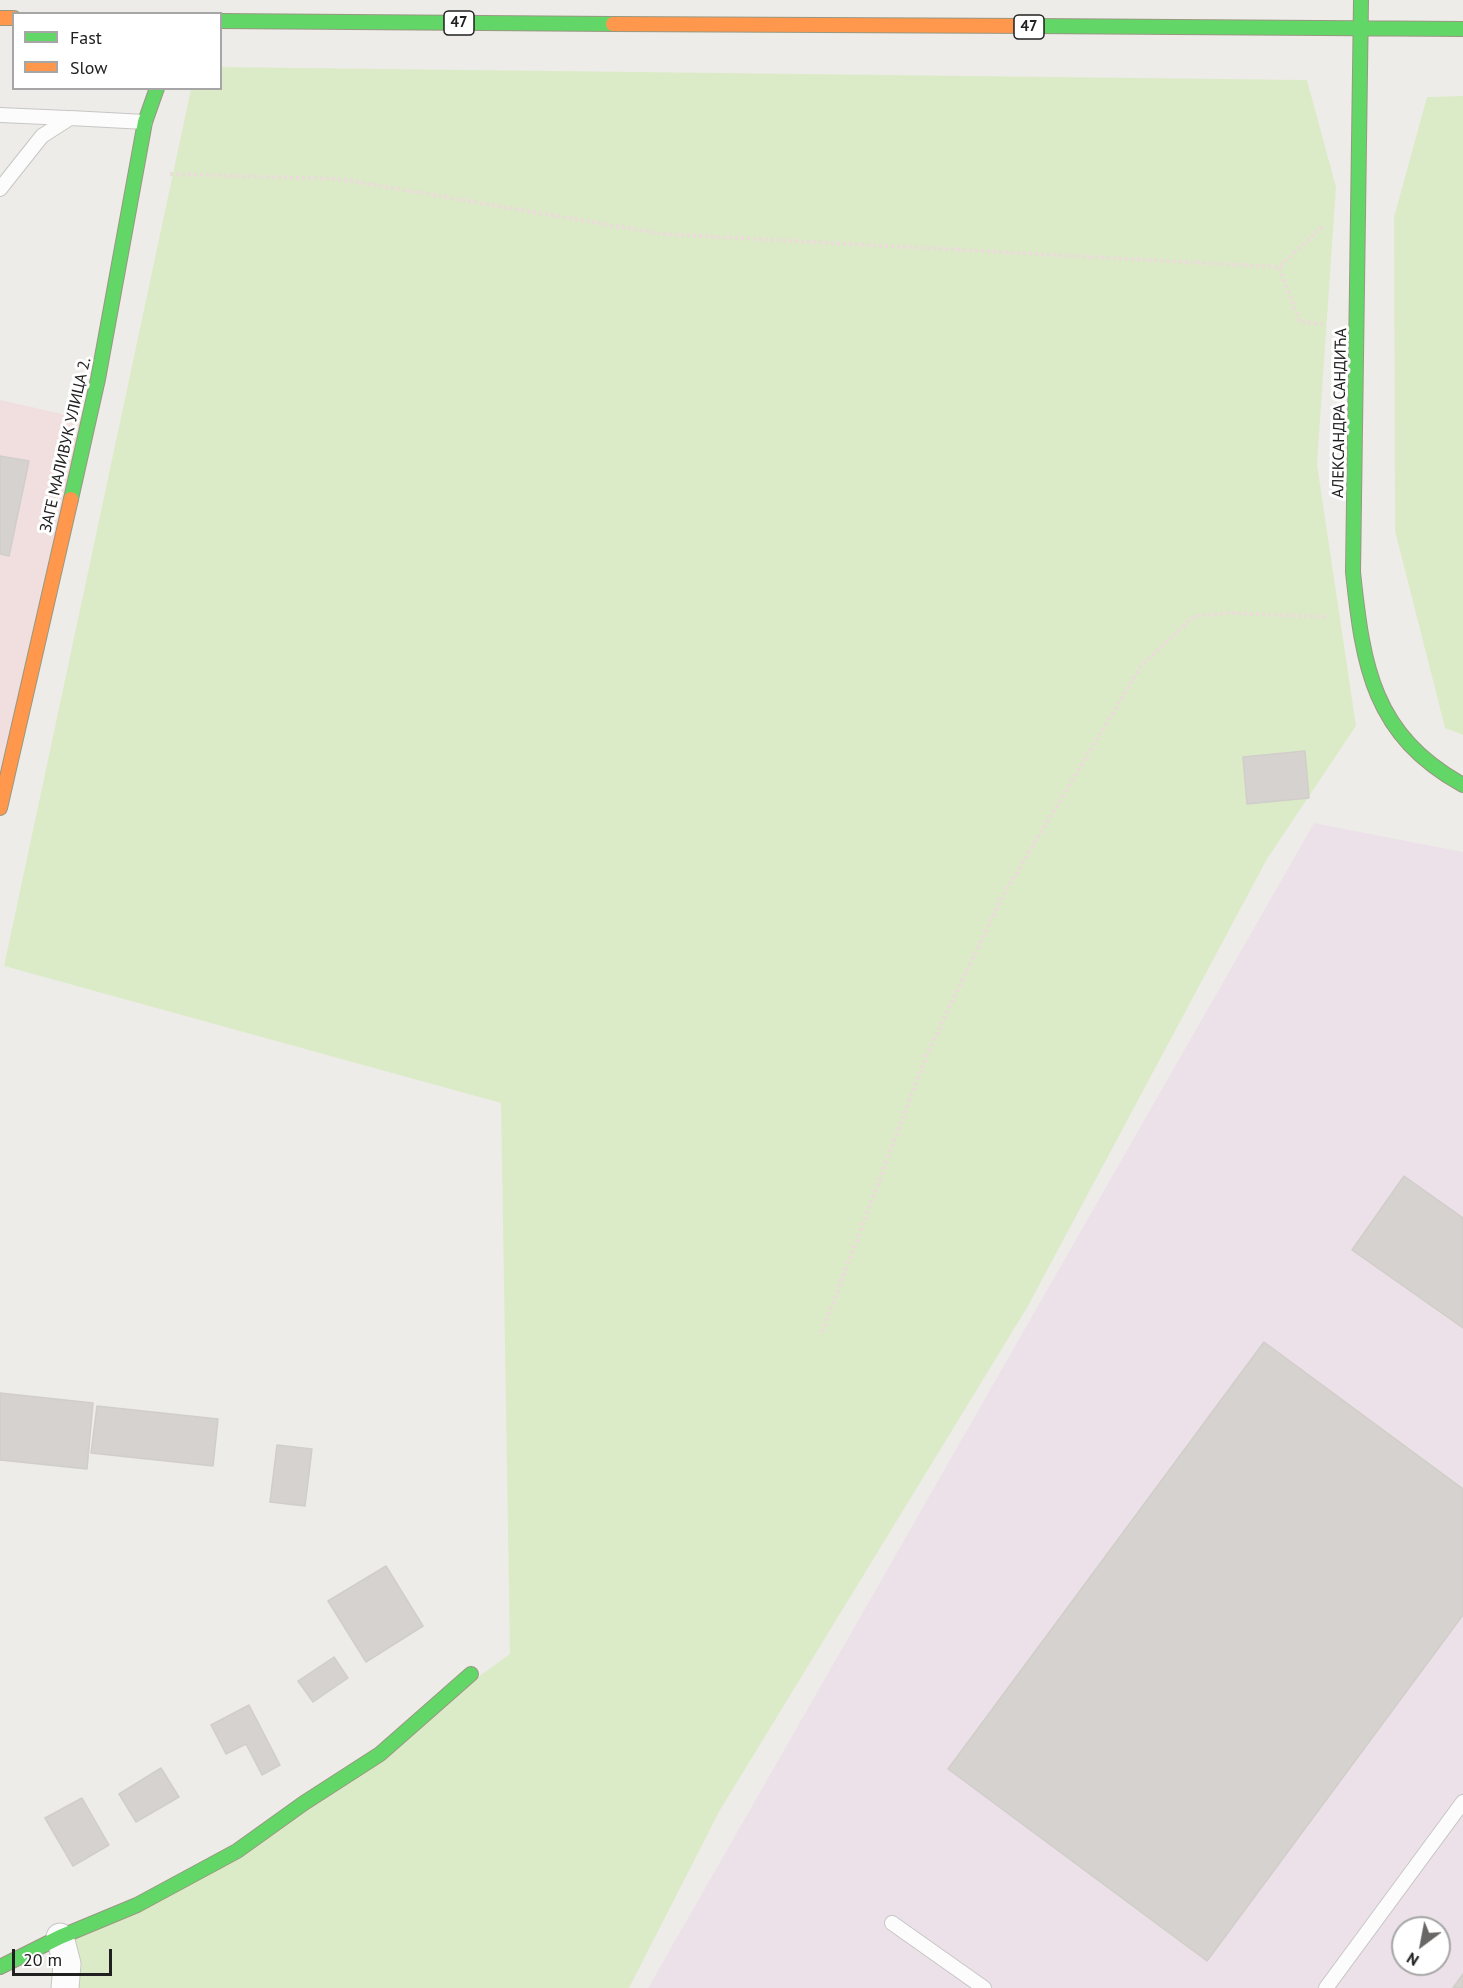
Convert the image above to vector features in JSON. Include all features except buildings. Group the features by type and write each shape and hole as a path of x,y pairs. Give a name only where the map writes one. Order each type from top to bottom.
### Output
{"street":[{"name":"АЛЕКСАНДРА САНДИЋА","path":"1361,0 1353,572 1357,619 1382,710 1411,749 1441,776 1463,785"},
{"name":"47","path":"222,21 1463,29"},
{"name":"ЗАГЕ МАЛИВУК УЛИЦА 2.","path":"0,808 98,380 145,122 156,90"},
{"path":"0,1967 60,1937 137,1905 237,1851 304,1803 380,1754 471,1674"},
{"path":"60,1937 67,1964 65,1988"}],"lane":[{"path":"0,115 145,122"},
{"path":"0,189 42,136 70,118"},
{"path":"1326,1988 1463,1802"},
{"path":"892,1923 984,1988"}],"path":[{"path":"136,173 339,180 663,234 1279,267 1359,193"},
{"path":"1279,267 1300,322 1357,325"},
{"path":"822,1332 927,1054 1002,897 1142,666 1194,616 1230,613 1357,619"}],"shaded area":[{"path":"0,400 89,420 0,787"},
{"path":"1314,823 1463,852 1463,1988 648,1988"}],"green space":[{"path":"222,67 1307,80 1336,187 1317,464 1356,726 1267,859 1028,1306 720,1810 629,1988 65,1988 60,1937 237,1851 510,1654 501,1103 4,966 191,90 222,90"},
{"path":"1463,96 1463,735 1445,728 1395,531 1394,217 1427,97"}],"traffic: fast":[{"path":"1361,0 1353,572 1357,606 1368,668 1391,721 1409,744 1433,765 1463,785"},
{"path":"222,21 613,24"},
{"path":"1032,26 1463,29"},
{"path":"71,499 98,379 145,122 156,90"},
{"path":"0,1967 60,1937 137,1905 237,1851 304,1803 380,1754 471,1674"}],"traffic: slow":[{"path":"0,18 12,18"},
{"path":"613,24 1032,26"},
{"path":"0,808 71,499"}]}
